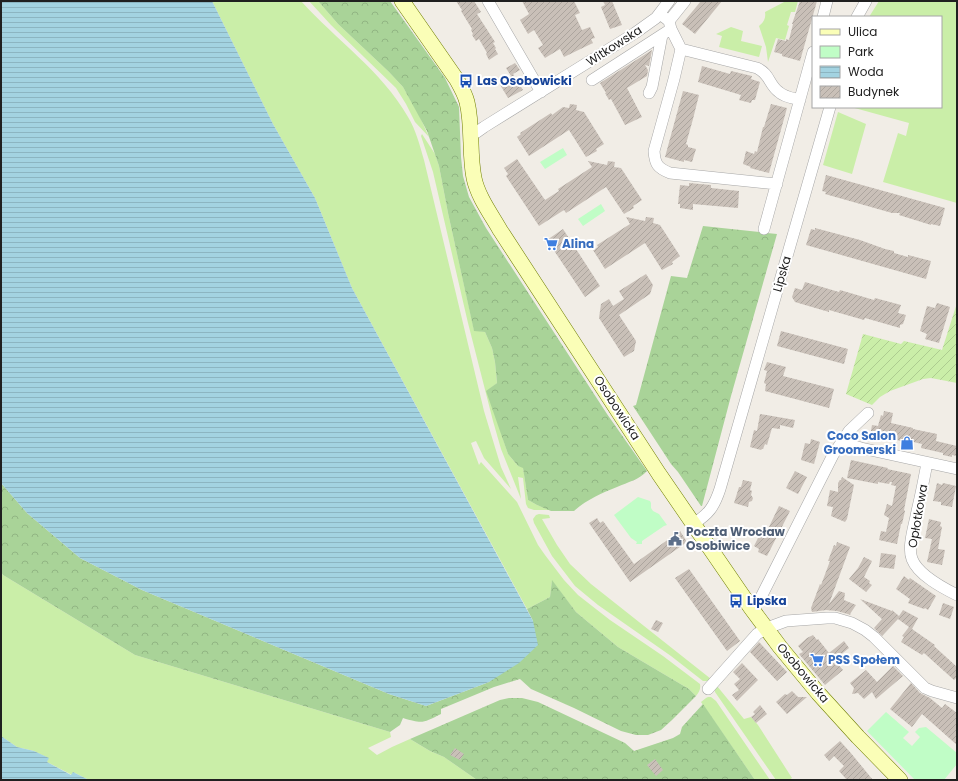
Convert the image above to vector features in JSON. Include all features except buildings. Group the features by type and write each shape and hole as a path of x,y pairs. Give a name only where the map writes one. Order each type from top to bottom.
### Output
{"street":[{"name":"Osobowicka","path":"402,1 462,88 467,101 476,187 500,230 659,474 751,608 780,647 818,693 900,780"},
{"path":"488,1 541,92"},
{"name":"Witkowska","path":"470,133 477,132 484,128 635,33 656,18 668,1"},
{"path":"649,93 668,28 685,1"},
{"path":"823,16 827,1"},
{"path":"857,16 866,1"},
{"path":"660,14 681,48 757,68 766,75 779,93 800,100"},
{"path":"592,80 668,28"},
{"path":"681,48 654,151 657,164 660,168 670,173 777,184"},
{"path":"764,229 812,56"},
{"name":"Lipska","path":"693,524 704,517 717,498 731,455 830,108"},
{"path":"751,608 759,601 833,455 849,431 868,413"},
{"path":"841,442 861,448 957,469"},
{"name":"Opłotkowa","path":"927,463 911,540 912,559 926,576 957,595"},
{"path":"708,689 754,637 767,628 786,621 835,618 852,623 865,630 874,637 925,688 957,698"}],"green space":[{"path":"212,1 301,1 372,70 397,100 411,122 421,149 484,411 501,467 511,489 484,458 476,441 471,443 479,465 481,462 517,502 538,545 564,580 578,595 610,620 663,656 700,684 700,690 696,696 689,689 618,647 576,612 552,581 550,597 527,609 352,288 315,198 273,124"},
{"path":"309,1 318,1 338,24 403,87 419,115 429,137 415,122 396,88 331,25"},
{"path":"318,1 390,1 445,78 459,107 463,176 469,197 486,228 607,414 647,471 640,477 594,497 574,511 551,511 528,500 523,468 518,466 508,454 486,391 497,383 492,348 485,332 474,331 439,166 427,131 403,87 338,24"},
{"path":"786,1 798,1 795,12 791,12 785,40 776,38 768,62 766,47 759,26 764,20 765,12"},
{"path":"879,1 957,1 957,203 883,182 898,133 906,136 909,123 855,108 942,108 942,16 870,16"},
{"path":"731,27 743,31 741,41 762,46 759,57 719,47 722,36 716,34"},
{"path":"838,112 866,124 852,174 823,165"},
{"path":"422,134 435,154 439,166 474,330 485,332 492,348 497,383 491,388 502,436 508,454 518,466 523,467 528,500 550,510 534,510 528,508 526,504 523,478 518,477 521,499 501,449 468,323 433,172 421,136"},
{"path":"563,148 567,155 545,169 540,162"},
{"path":"601,204 605,211 583,226 578,219"},
{"path":"703,226 777,234 701,506 633,406 636,405 671,276 687,278"},
{"path":"957,303 957,383 931,378 923,379 890,391 880,397 872,405 846,394 863,334 901,344 904,341 942,350"},
{"path":"1,483 27,513 80,558 142,590 389,694 426,706 489,682 533,621 527,609 550,597 552,580 576,612 618,647 689,689 696,696 661,730 648,735 636,735 621,731 531,689 520,679 494,687 441,709 441,714 423,722 403,718 400,725 390,732 135,655 3,575 1,572"},
{"path":"638,497 650,501 653,511 659,514 667,525 642,541 642,544 636,544 637,542 631,538 614,515"},
{"path":"539,514 549,515 550,518 542,519 570,564 591,584 711,679 703,681 671,656 598,605 575,586 552,556 534,523 533,519"},
{"path":"1,572 3,575 135,655 390,732 391,737 368,748 377,755 410,739 430,751 444,757 477,780 89,780 73,772 72,775 47,762 48,758 34,751 17,747 1,736"},
{"path":"717,686 744,719 751,717 758,725 792,778 789,780 776,780 715,692"},
{"path":"708,697 711,697 716,701 770,780 755,780 701,702"},
{"path":"522,698 538,702 625,743 634,751 673,738 680,734 682,727 703,704 755,780 477,780 444,757 430,751 410,739 500,700"},
{"path":"886,712 909,732 903,738 912,746 920,737 915,732 919,728 926,727 957,753 957,764 944,780 915,780 867,731"}],"water":[{"path":"1,1 212,1 273,124 315,198 352,288 533,621 538,645 519,663 489,682 426,706 389,694 142,590 80,558 27,513 1,483"},
{"path":"1,736 17,747 34,751 49,758 47,762 71,775 73,772 89,780 1,780"}],"place":[{"name":"Las Osobowicki","path":"466,81"},
{"name":"Alina","path":"551,244"},
{"name":"Coco Salon Groomerski","path":"907,443"},
{"name":"Poczta Wrocław Osobiwice","path":"675,539"},
{"name":"Lipska","path":"736,601"},
{"name":"PSS Społem","path":"817,660"}]}
